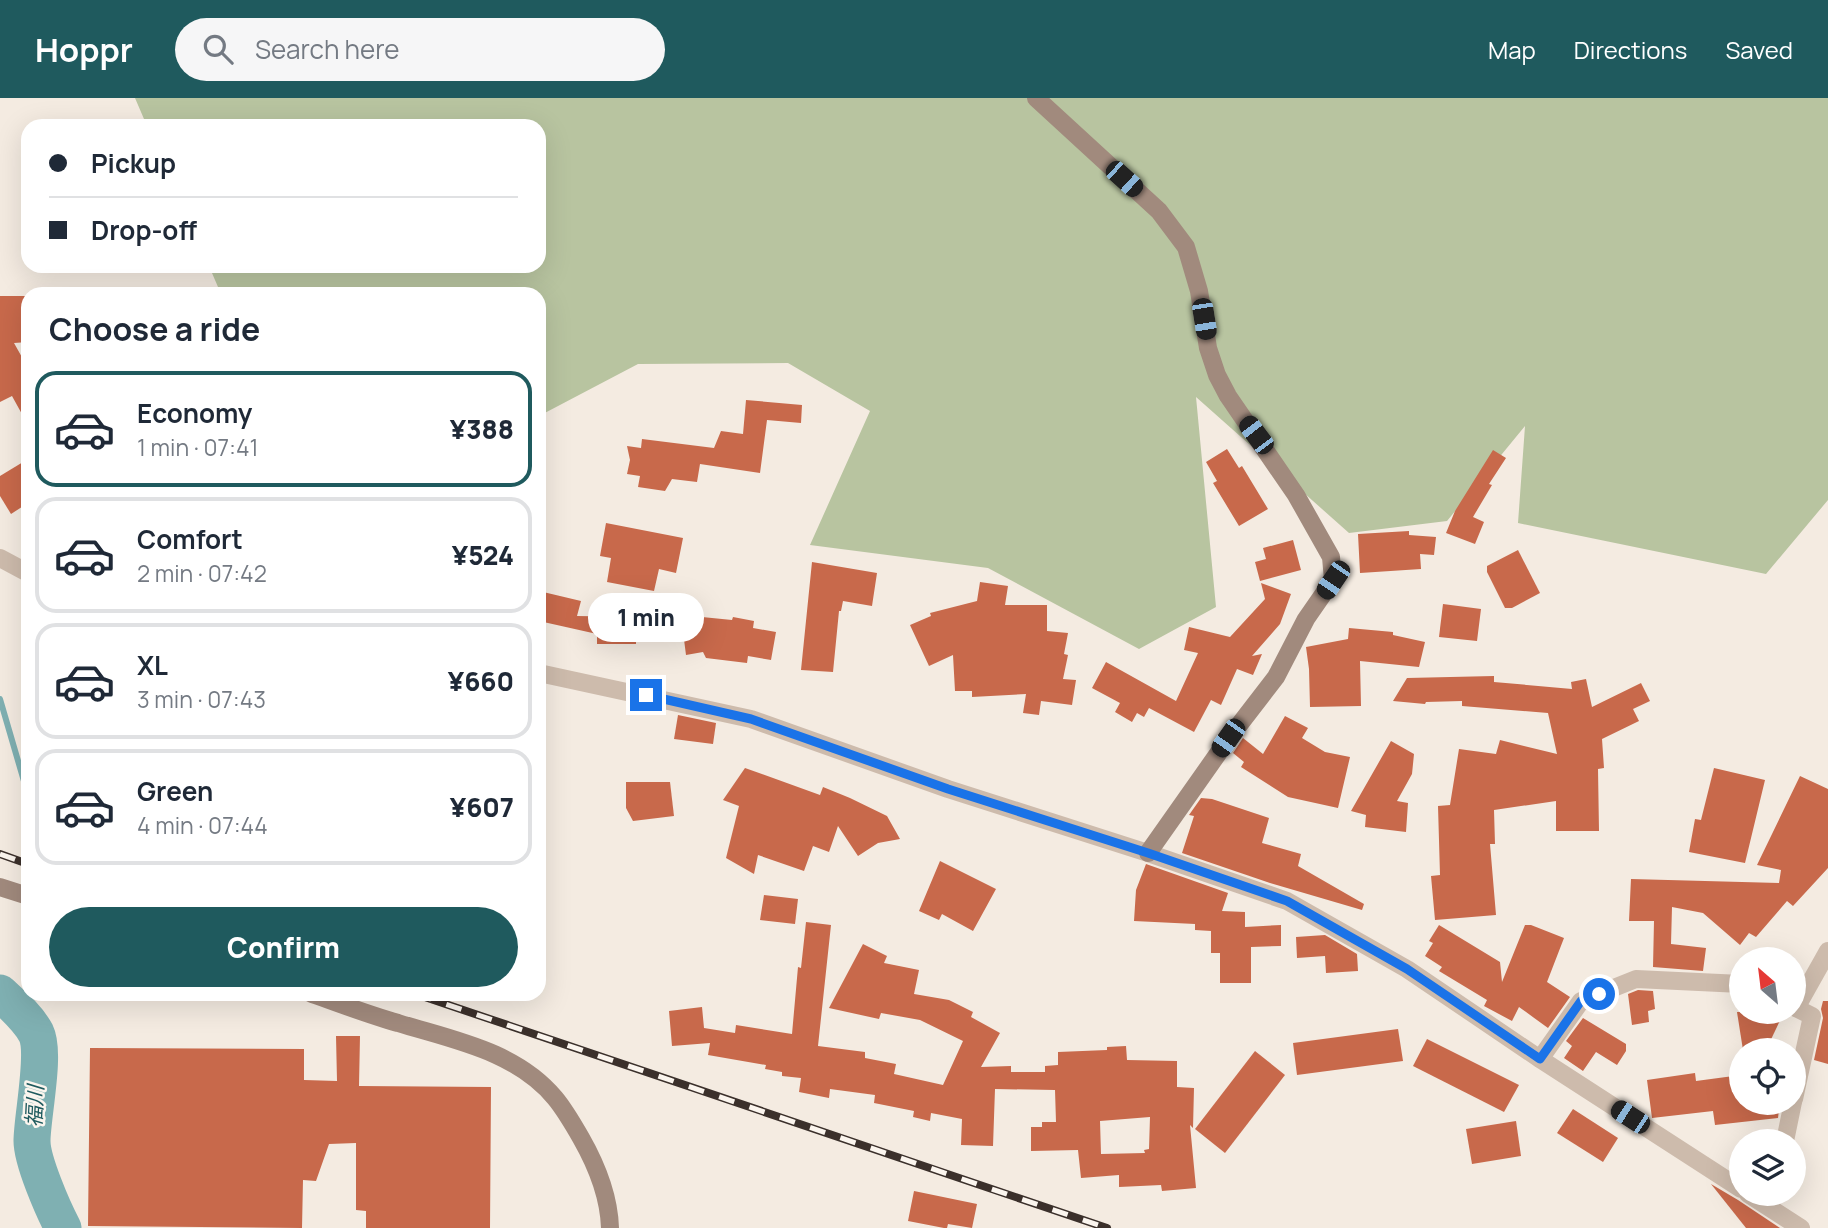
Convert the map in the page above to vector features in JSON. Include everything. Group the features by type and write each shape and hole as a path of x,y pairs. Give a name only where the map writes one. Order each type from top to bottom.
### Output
{"street":[{"path":"1036,98 1159,211 1186,247 1199,291 1208,348 1217,375 1228,396 1296,495 1331,557 1333,580 1307,619 1276,677 1228,738 1148,853"},
{"path":"0,558 21,569"},
{"path":"546,675 751,719 948,789 1287,901 1407,969 1729,1181"},
{"path":"0,887 21,894"},
{"path":"1806,988 1828,951"},
{"path":"1540,1059 1581,1001 1636,979 1729,983"},
{"path":"332,1001 395,1023 472,1045 502,1057 527,1073 554,1097 589,1152 602,1180 610,1228"},
{"path":"1806,1013 1812,1016 1806,1043"},
{"path":"1777,1206 1801,1228"}],"green space":[{"path":"135,98 1828,98 1828,500 1766,574 1518,523 1525,426 1447,521 1349,533 1196,397 1216,607 1139,649 988,568 810,545 870,411 788,363 638,364 546,412 546,287 218,287 212,273 546,273 546,119 144,119"}],"building":[{"path":"0,296 21,296 21,342 14,343 21,356 21,412 12,396 0,402"},
{"path":"746,400 802,405 801,423 767,420 760,473 700,464 697,482 672,479 665,491 638,487 640,476 627,474 630,460 627,446 641,448 642,439 714,448 721,431 743,434"},
{"path":"1227,449 1239,468 1242,466 1268,509 1239,526 1213,483 1217,481 1206,462"},
{"path":"1493,450 1506,458 1489,484 1492,485 1473,517 1484,522 1475,544 1446,533 1455,511"},
{"path":"21,463 21,508 11,514 0,496 0,476"},
{"path":"606,523 683,538 676,573 659,569 654,591 607,582 611,558 600,556"},
{"path":"1409,531 1409,535 1436,537 1434,555 1420,554 1421,569 1360,573 1358,534"},
{"path":"1293,540 1301,570 1260,581 1255,562 1266,559 1263,548"},
{"path":"1518,550 1540,593 1512,608 1505,608 1487,572 1487,566"},
{"path":"812,562 877,573 872,606 843,601 839,611 833,672 801,670"},
{"path":"980,582 1008,586 1005,605 1047,605 1047,631 1068,633 1064,654 1068,655 1063,679 1076,680 1072,705 1041,701 1039,715 1023,713 1026,694 972,697 972,691 955,691 953,655 929,666 910,625 931,616 930,613 977,601"},
{"path":"1261,583 1291,594 1280,624 1252,656 1262,654 1253,675 1237,669 1221,705 1211,700 1194,732 1149,708 1144,717 1137,713 1132,722 1115,712 1120,703 1092,688 1106,662 1176,701 1198,653 1184,650 1189,627 1230,637 1265,599"},
{"path":"546,593 581,601 577,616 636,617 636,644 597,644 597,634 546,623"},
{"path":"1443,604 1481,609 1477,641 1439,637"},
{"path":"702,617 732,620 733,617 754,621 753,628 776,632 771,660 748,656 747,663 706,658 703,652 686,655 682,624 701,626"},
{"path":"1349,628 1393,632 1393,635 1425,642 1419,667 1360,661 1361,706 1310,707 1306,647 1348,639"},
{"path":"1494,676 1494,682 1572,689 1571,682 1586,679 1592,707 1641,683 1650,701 1633,709 1639,721 1602,739 1604,768 1598,769 1599,831 1556,831 1556,801 1494,810 1495,844 1490,844 1496,915 1435,920 1431,876 1440,875 1438,806 1450,805 1459,749 1496,754 1500,740 1557,754 1548,713 1462,706 1462,701 1425,704 1393,701 1407,678"},
{"path":"678,715 716,723 713,744 674,739"},
{"path":"1285,716 1308,728 1302,738 1325,752 1350,757 1338,808 1288,797 1241,767 1244,762 1233,753 1243,738 1263,754"},
{"path":"1391,741 1414,754 1412,774 1397,801 1408,803 1406,832 1365,827 1366,815 1351,811"},
{"path":"745,768 820,795 823,787 850,798 887,816 900,839 878,843 858,856 838,826 829,852 813,846 804,871 758,855 754,874 726,858 739,806 723,800"},
{"path":"1714,768 1765,780 1745,863 1689,852 1695,819 1701,820"},
{"path":"1800,776 1828,789 1828,868 1793,906 1787,901 1756,937 1749,933 1740,945 1703,913 1672,907 1671,944 1706,948 1703,971 1653,967 1654,921 1629,921 1631,879 1779,883 1781,870 1757,865"},
{"path":"626,782 670,782 674,816 633,821 626,808"},
{"path":"1201,798 1212,799 1269,818 1262,843 1301,854 1298,866 1364,904 1362,910 1182,853 1194,816 1189,815"},
{"path":"940,861 996,889 973,931 942,914 939,920 919,911"},
{"path":"1146,864 1228,893 1222,911 1245,912 1245,927 1281,925 1281,946 1251,947 1251,983 1220,983 1220,953 1211,953 1211,931 1195,930 1195,924 1134,921 1136,890"},
{"path":"764,895 798,899 795,924 760,920"},
{"path":"806,922 831,925 818,1046 865,1052 865,1058 896,1064 894,1074 943,1085 963,1041 920,1020 881,1013 879,1019 829,1008 863,944 887,956 884,963 919,970 914,994 949,1000 973,1012 971,1017 1000,1033 981,1067 1011,1066 1011,1072 1045,1072 1045,1066 1058,1065 1058,1052 1107,1050 1107,1047 1126,1046 1127,1060 1177,1061 1177,1087 1194,1088 1193,1128 1190,1125 1196,1188 1162,1191 1161,1185 1119,1187 1119,1175 1081,1178 1078,1150 1031,1151 1031,1127 1042,1127 1042,1122 1056,1122 1055,1090 995,1089 993,1146 961,1145 962,1119 931,1113 930,1121 913,1117 914,1111 874,1103 875,1095 830,1089 829,1098 799,1092 801,1078 782,1076 782,1072 765,1069 766,1065 708,1055 710,1043 672,1046 669,1011 702,1007 704,1028 735,1033 736,1025 792,1034 798,967 801,968","holes":["1150,1117 1149,1149 1144,1150 1145,1153 1101,1154 1100,1121"]},
{"path":"1439,925 1500,962 1502,982 1525,925 1564,938 1547,982 1570,997 1548,1028 1519,1007 1512,1021 1484,1006 1487,1000 1439,971 1442,967 1425,956 1433,943 1429,941"},
{"path":"1325,935 1357,954 1358,971 1326,973 1325,956 1297,958 1296,937"},
{"path":"1638,990 1653,991 1655,1009 1648,1011 1649,1022 1632,1025 1628,994"},
{"path":"1823,1001 1828,1001 1828,1064 1814,1060 1823,1018"},
{"path":"1583,1018 1626,1044 1626,1051 1617,1065 1596,1052 1583,1071 1564,1058 1572,1046 1566,1041"},
{"path":"1739,1024 1778,1024 1772,1038 1741,1038"},
{"path":"1398,1029 1403,1061 1297,1075 1293,1043"},
{"path":"336,1036 360,1036 359,1086 491,1087 490,1228 366,1228 366,1211 356,1210 356,1143 329,1144 316,1181 303,1180 302,1228 88,1226 90,1048 304,1049 304,1080 337,1081"},
{"path":"1427,1039 1519,1085 1504,1112 1413,1066"},
{"path":"1255,1051 1285,1075 1225,1153 1195,1129"},
{"path":"1695,1073 1696,1081 1729,1077 1729,1115 1778,1115 1778,1118 1715,1125 1713,1111 1652,1118 1647,1080"},
{"path":"1573,1109 1618,1138 1603,1162 1557,1133"},
{"path":"1516,1121 1521,1156 1472,1164 1466,1129"},
{"path":"1711,1184 1729,1195 1729,1206 1747,1206 1780,1228 1746,1228"},
{"path":"914,1191 977,1204 972,1228 948,1224 947,1228 944,1228 908,1221"}],"waterway":[{"name":"福川","path":"0,699 21,771"},
{"name":"福川","path":"0,993 29,1022 39,1042 33,1150 44,1185 63,1228"}],"railway":[{"path":"0,854 21,862"},
{"path":"437,1001 1107,1228"}],"route":[{"path":"646,695 751,719 948,789 1287,901 1407,969 1540,1059 1581,1001 1599,994"}]}
